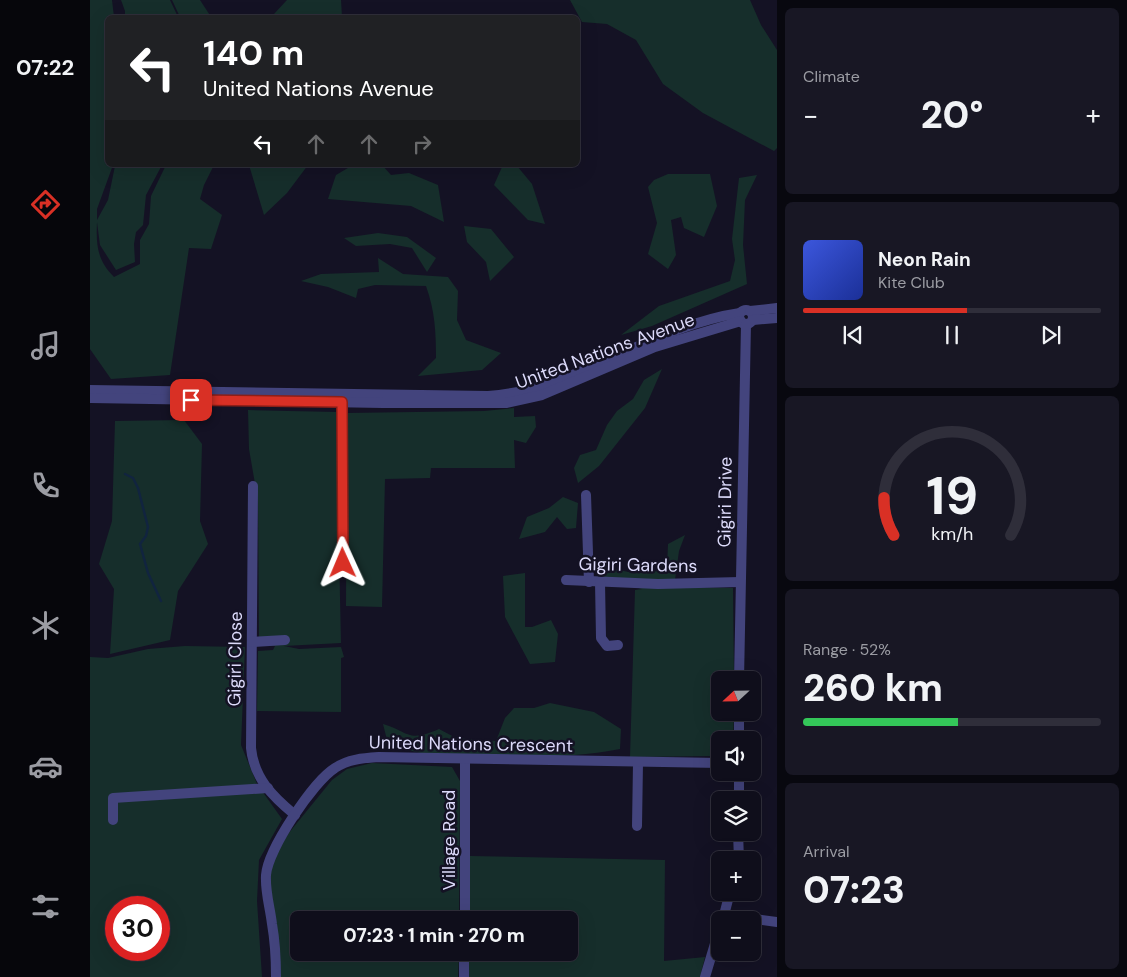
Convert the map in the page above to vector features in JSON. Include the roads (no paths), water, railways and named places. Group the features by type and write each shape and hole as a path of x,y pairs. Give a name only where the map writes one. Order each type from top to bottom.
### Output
{"street":[{"name":"United Nations Avenue","path":"90,390 274,397 342,402 483,404 522,401 587,377 655,347 777,308"},
{"name":"United Nations Avenue","path":"90,398 488,396 515,394 556,381 675,330 720,316 777,318"},
{"name":"Gigiri Drive","path":"739,671 746,318"},
{"path":"342,402 343,563"},
{"name":"Gigiri Close","path":"253,486 252,762 258,777 274,797 295,815"},
{"path":"586,495 590,582"},
{"name":"Gigiri Gardens","path":"566,580 658,584 740,582"},
{"path":"600,582 602,642 607,646 618,645"},
{"path":"252,642 285,640"},
{"name":"United Nations Crescent","path":"276,977 266,876 267,865 277,843 295,815 328,774 355,759 381,757 711,763"},
{"name":"Village Road","path":"464,911 466,760"},
{"path":"636,826 638,762"},
{"path":"113,820 113,798 268,788"},
{"path":"761,920 777,922"},
{"path":"705,977 711,957"},
{"path":"464,961 464,977"}],"waterway":[{"path":"125,474 133,478 138,488 148,527 146,536 140,544 148,573 161,601"}]}
